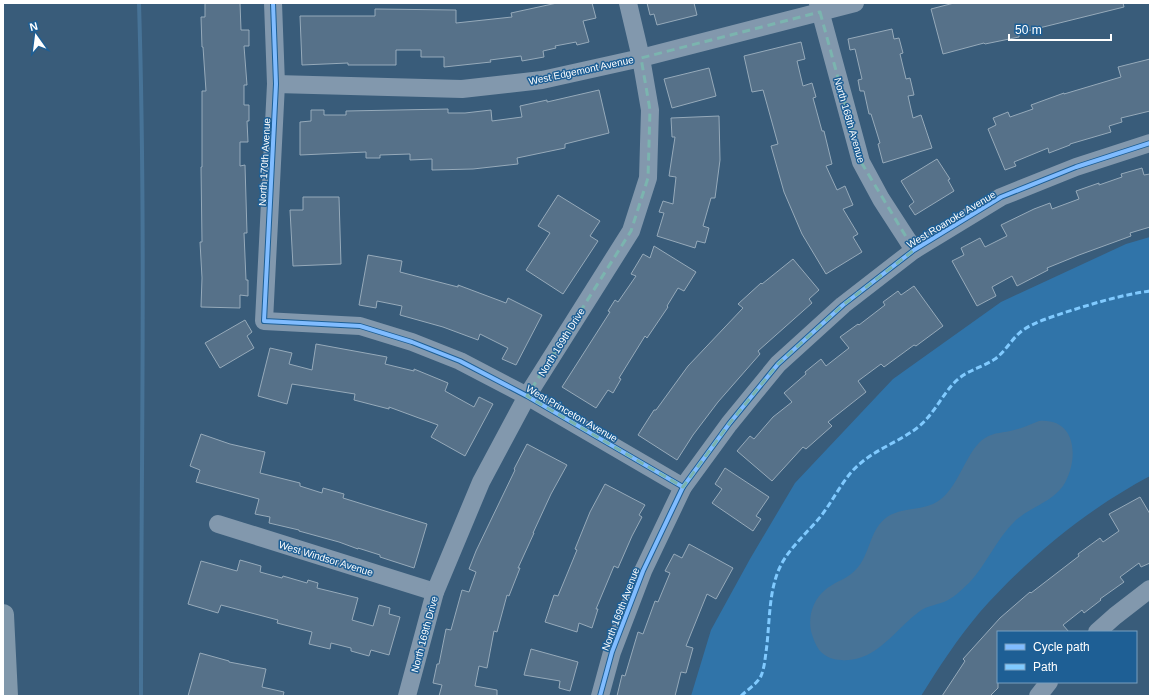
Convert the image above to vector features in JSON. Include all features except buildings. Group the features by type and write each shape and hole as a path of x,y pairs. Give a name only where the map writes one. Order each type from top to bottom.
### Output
{"highway":[{"path":"3,615 7,696"}],"street":[{"name":"North 170th Avenue","path":"264,321 276,84 273,3"},
{"name":"North 169th Drive","path":"408,696 435,592 481,482 528,396 631,231 648,178 650,110 641,58 628,3"},
{"name":"West Edgemont Avenue","path":"276,84 462,89 542,80 641,58 819,7 855,3"},
{"name":"North 168th Avenue","path":"819,7 861,162 881,199 914,250"},
{"name":"West Roanoke Avenue","path":"683,487 729,424 778,364 844,305 914,250 1001,197 1076,167 1150,143"},
{"name":"West Princeton Avenue","path":"264,321 360,326 412,342 460,361 528,396 683,487"},
{"name":"North 169th Avenue","path":"600,696 612,652 643,571 683,487"},
{"name":"West Windsor Avenue","path":"218,524 435,592"},
{"path":"1098,631 1150,589"},
{"path":"1038,696 1049,683"}],"highlighted area":[{"path":"820,12 861,162 914,250 843,305 778,364 729,424 683,487 527,396 631,231 648,178 650,110 641,58"}],"shaded area":[{"path":"1150,237 1150,476 1103,504 1059,536 998,592 964,632 921,696 691,696 711,630 750,559 795,483 893,379 1001,302 1126,244"},
{"path":"1039,421 1052,422 1061,426 1068,434 1072,443 1073,454 1068,476 1058,492 1046,501 1026,512 1014,522 975,576 959,592 948,600 926,607 920,611 875,651 865,656 841,660 830,658 821,652 816,645 811,631 810,620 812,609 817,599 825,590 857,569 864,557 874,533 882,522 887,517 900,511 928,506 941,499 948,493 973,450 988,436 1021,428"}],"waterway":[{"path":"139,3 143,263 141,696"}],"marked path":[{"path":"741,696 757,682 763,670 771,598 780,567 794,547 821,516 845,480 862,462 917,428 923,423 957,380 995,359 1019,333 1028,327 1047,318 1095,303 1150,291"}],"cycle path":[{"path":"273,3 276,84 264,321 360,326 412,342 460,361 527,396 683,487"},
{"path":"600,696 612,652 643,571 683,487 729,424 778,364 843,305 914,250 1001,197 1076,167 1150,143"}]}
